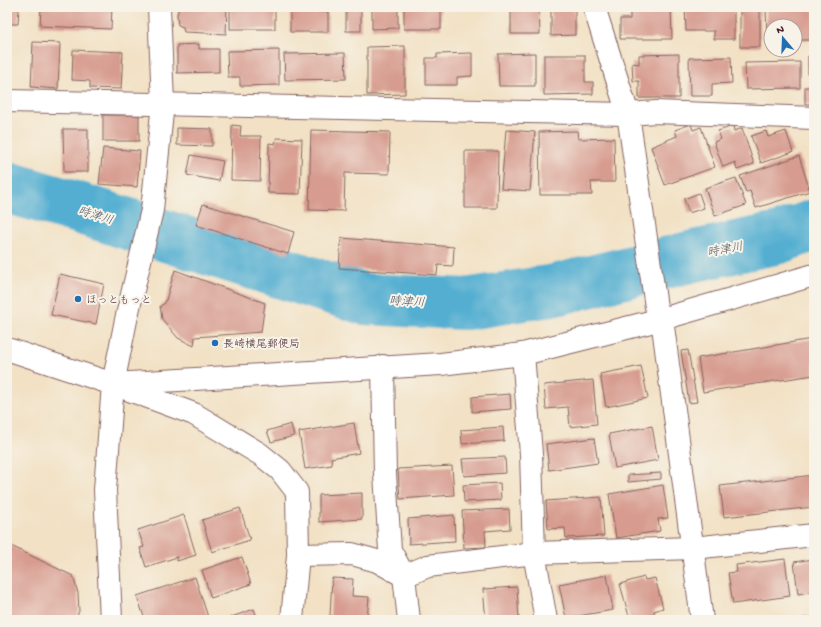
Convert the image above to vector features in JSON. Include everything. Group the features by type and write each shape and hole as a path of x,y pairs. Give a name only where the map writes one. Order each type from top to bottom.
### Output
{"street":[{"path":"111,620 105,490 113,384 126,320 152,210 163,103 159,7"},
{"path":"594,7 628,114 659,313 702,620"},
{"path":"7,101 163,103 628,114 656,112 814,118"},
{"path":"113,384 383,366 441,364 523,354 659,313 814,276"},
{"path":"7,349 113,384 194,414 260,454 280,470 297,492 298,555 292,620"},
{"path":"523,354 531,454 534,553 546,620"},
{"path":"383,366 385,474 390,550 404,576 409,620"},
{"path":"404,576 428,566 534,553 693,548 814,534"},
{"path":"298,555 352,554 377,561 404,576"}],"building":[{"path":"7,7 19,7 18,24 7,24"},
{"path":"41,7 112,7 111,29 40,26"},
{"path":"179,7 227,7 226,34 184,32 183,27 178,25 177,15"},
{"path":"230,7 275,7 275,29 230,29"},
{"path":"290,7 316,7 317,12 328,12 328,32 290,32"},
{"path":"346,7 361,7 361,31 346,31"},
{"path":"372,7 398,7 398,28 372,29"},
{"path":"404,7 441,7 441,29 404,29"},
{"path":"511,7 539,7 540,34 511,34"},
{"path":"551,7 575,7 575,35 551,36"},
{"path":"630,7 671,7 672,39 620,39 620,19 630,19"},
{"path":"685,7 734,7 734,39 714,39 714,31 686,31"},
{"path":"740,7 760,7 760,47 740,47"},
{"path":"766,7 814,7 814,40 803,40 803,18 766,18"},
{"path":"33,42 60,43 58,89 31,87"},
{"path":"199,44 199,49 219,49 219,72 177,73 177,45"},
{"path":"405,46 405,94 367,95 367,47"},
{"path":"73,50 123,52 121,89 90,88 90,81 72,80"},
{"path":"279,50 279,85 240,86 240,77 228,77 227,51"},
{"path":"345,53 346,79 285,80 284,54"},
{"path":"472,53 472,76 457,77 457,85 426,85 426,58 437,58 437,54"},
{"path":"535,53 535,86 499,86 498,54"},
{"path":"679,54 679,98 639,98 639,81 633,81 632,63 639,64 639,55"},
{"path":"544,55 585,55 585,82 593,82 593,94 544,95"},
{"path":"808,56 814,57 814,75 808,75"},
{"path":"731,57 732,83 712,84 712,96 690,96 689,58"},
{"path":"800,62 800,88 746,89 745,63"},
{"path":"805,87 814,87 814,104 805,104"},
{"path":"103,115 139,115 139,141 103,141"},
{"path":"691,124 693,130 701,127 715,167 665,185 651,147 677,136 675,130"},
{"path":"232,125 241,126 240,136 261,136 260,181 231,180"},
{"path":"733,126 734,131 742,128 754,164 737,170 735,162 723,167 714,142 721,139 718,131"},
{"path":"177,128 212,129 212,146 177,145"},
{"path":"63,129 88,129 88,172 64,172"},
{"path":"311,130 390,132 389,174 345,173 344,211 309,210"},
{"path":"506,130 535,132 530,191 501,189"},
{"path":"577,131 578,139 614,138 615,182 591,182 592,195 540,195 539,132"},
{"path":"766,131 768,137 786,131 793,152 761,163 751,136"},
{"path":"276,138 302,139 300,194 268,193 269,143 275,144"},
{"path":"103,148 140,151 137,187 99,184"},
{"path":"465,151 498,151 497,208 465,208"},
{"path":"191,155 223,161 219,181 187,175"},
{"path":"799,156 810,191 756,208 750,191 746,192 740,176"},
{"path":"736,178 746,205 715,216 705,188"},
{"path":"699,193 704,208 689,213 684,199"},
{"path":"203,204 294,232 288,254 196,225"},
{"path":"341,238 454,247 453,266 438,265 437,275 339,268"},
{"path":"175,270 265,303 261,332 195,337 194,346 178,338 162,319 160,306 165,303"},
{"name":"ほっともっと","path":"60,274 104,284 96,324 51,315"},
{"path":"812,339 814,375 703,392 698,358"},
{"path":"688,350 697,402 689,403 681,351"},
{"path":"641,366 648,398 606,407 600,374"},
{"path":"593,380 597,424 570,427 568,407 546,409 544,385"},
{"path":"510,394 511,409 472,412 472,397"},
{"path":"354,423 359,453 331,458 332,465 305,469 299,432"},
{"path":"291,424 294,436 271,442 267,431"},
{"path":"652,426 658,460 615,468 609,434"},
{"path":"503,427 504,441 462,444 461,430"},
{"path":"594,438 598,463 549,470 546,444"},
{"path":"505,457 506,473 464,476 462,459"},
{"path":"452,466 454,495 400,499 398,469"},
{"path":"661,473 661,479 628,482 628,475"},
{"path":"814,475 814,507 724,517 720,486"},
{"path":"500,483 501,500 464,502 463,485"},
{"path":"663,485 668,518 658,519 660,531 616,538 609,494"},
{"path":"362,493 362,519 319,522 319,495"},
{"path":"601,497 604,536 566,538 565,528 548,529 546,501"},
{"path":"240,508 250,540 212,552 202,520"},
{"path":"509,509 510,529 485,531 486,547 464,548 462,511"},
{"path":"184,515 196,555 177,561 177,557 146,567 140,548 144,547 138,530"},
{"path":"454,515 455,541 409,544 408,519"},
{"path":"7,544 73,576 78,593 79,611 75,620 7,620"},
{"path":"242,557 251,584 211,598 202,570"},
{"path":"785,559 790,596 733,604 728,573 737,572 736,565"},
{"path":"814,559 814,591 798,594 794,562"},
{"path":"607,575 613,610 566,618 559,584"},
{"path":"195,577 208,617 198,620 145,620 137,596"},
{"path":"644,577 645,580 655,578 663,608 654,611 655,617 646,620 630,620 620,584"},
{"path":"332,578 353,579 352,596 369,597 367,619 330,616"},
{"path":"517,587 519,620 486,620 483,589"},
{"path":"254,609 258,620 223,620"},
{"path":"814,617 814,620 804,620 804,618"}],"waterway":[{"name":"時津川","path":"7,187 75,207 364,299 466,304 555,290 694,256 779,238 814,225"}],"place":[{"name":"ほっともっと","path":"78,299"},
{"name":"長崎横尾郵便局","path":"215,343"}]}
